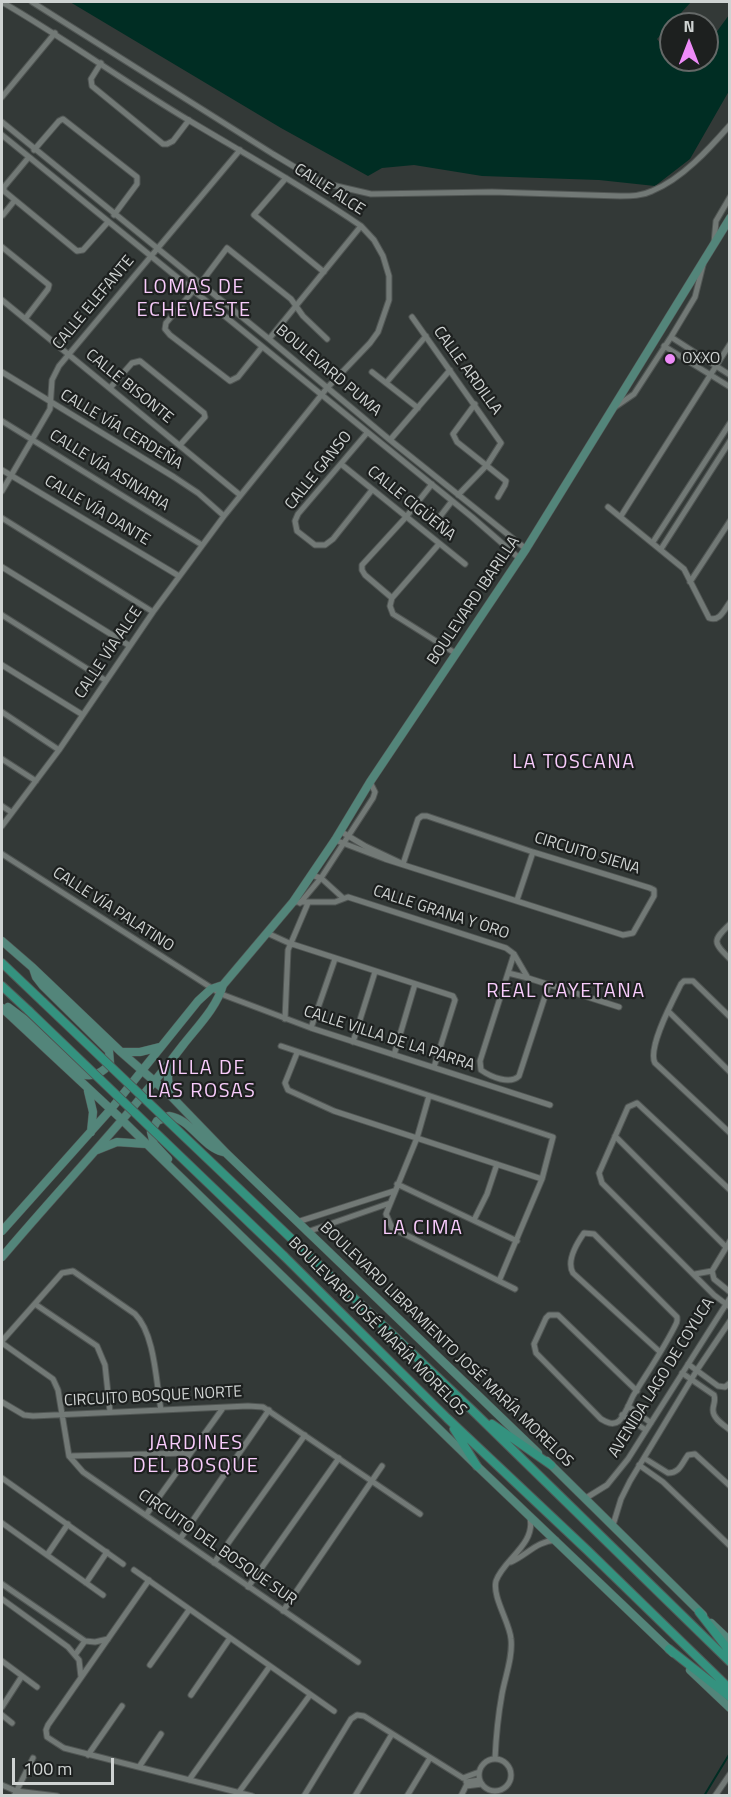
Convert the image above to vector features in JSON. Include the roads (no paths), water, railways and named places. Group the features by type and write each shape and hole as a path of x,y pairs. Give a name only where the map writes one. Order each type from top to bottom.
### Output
{"main road":[{"name":"BOULEVARD JOSÉ MARÍA MORELOS","path":"2,963 472,1410 729,1662"},
{"name":"BOULEVARD JOSÉ MARÍA MORELOS","path":"2,986 284,1256 447,1418 587,1550 729,1689"},
{"path":"472,1410 551,1465"},
{"path":"447,1418 477,1466"},
{"path":"699,1612 729,1652"},
{"path":"669,1649 729,1697"}],"street":[{"name":"CALLE ALCE","path":"2,2 361,226 374,240 383,256 389,276 390,300 383,321 374,337 321,395 240,495"},
{"path":"32,2 313,178 351,191 371,194 492,192 639,195 653,191 673,178 715,142 729,125"},
{"path":"2,97 55,33"},
{"path":"101,63 91,79 92,86 163,144 173,141 189,120"},
{"path":"34,150 59,121 66,120 136,177 137,184 114,214"},
{"name":"BOULEVARD PUMA","path":"2,122 526,549"},
{"name":"BOULEVARD PUMA","path":"2,135 432,484 519,558"},
{"name":"CALLE ELEFANTE","path":"2,491 48,414 55,373 240,150"},
{"path":"29,157 4,189 75,250 82,251 108,222"},
{"path":"286,178 254,215 324,272"},
{"path":"714,243 716,221 729,197"},
{"path":"3,214 15,200"},
{"name":"BOULEVARD IBARILLA","path":"221,994 223,985 267,933 297,903 311,875 370,782 526,549 729,218"},
{"path":"269,339 361,226"},
{"path":"2,247 49,285 25,319"},
{"path":"200,284 227,248 291,298 303,316 327,339"},
{"path":"614,407 634,394 695,297 704,259"},
{"path":"193,291 166,323 165,329 170,335 228,380 233,381 262,347"},
{"name":"CALLE BISONTE","path":"2,300 240,495"},
{"name":"CALLE ARDILLA","path":"412,317 500,440 501,445 487,465"},
{"path":"386,383 426,336"},
{"path":"670,337 729,375"},
{"path":"621,516 729,344"},
{"path":"664,346 729,387"},
{"path":"110,388 132,363 140,361 205,414 205,417 180,446"},
{"path":"390,440 450,370"},
{"name":"CALLE VÍA CERDEÑA","path":"2,372 174,477 224,516"},
{"path":"372,372 418,408"},
{"path":"475,404 454,431 455,438 506,481 498,497"},
{"name":"CALLE VÍA ASINARIA","path":"2,420 202,545"},
{"path":"653,542 729,423"},
{"name":"CALLE GANSO","path":"367,433 298,514 296,527 303,537 315,544 325,545 333,539 372,490"},
{"path":"661,549 729,441"},
{"name":"CALLE CIGÜEÑA","path":"341,464 465,564"},
{"path":"458,495 487,465"},
{"name":"CALLE VÍA DANTE","path":"2,470 178,576"},
{"path":"392,598 365,575 362,564 406,517 432,484"},
{"name":"CALLE VÍA ALCE","path":"2,826 59,750 178,576 240,495"},
{"path":"435,523 452,501"},
{"path":"608,507 684,569 709,618 722,615 729,602"},
{"path":"2,518 153,612"},
{"path":"690,582 729,520"},
{"path":"439,544 392,598 390,606 393,614 455,653"},
{"path":"2,567 130,646"},
{"path":"2,615 105,680"},
{"path":"2,665 83,715"},
{"path":"2,712 59,750"},
{"path":"2,759 36,781"},
{"path":"297,903 321,879 350,836 374,795 370,782"},
{"path":"2,806 11,812"},
{"name":"CIRCUITO SIENA","path":"335,840 403,864 627,936 635,931 654,896 654,890 650,888 424,815 418,819 403,864"},
{"name":"CIRCUITO SIENA","path":"340,831 403,864"},
{"path":"518,900 533,852"},
{"name":"CALLE VÍA PALATINO","path":"2,854 221,994"},
{"name":"CALLE GRANA Y ORO","path":"311,875 321,879 343,898"},
{"name":"CALLE GRANA Y ORO","path":"297,903 335,902 348,897 495,945 514,954 528,978"},
{"path":"285,1019 286,964 289,943 308,903"},
{"path":"729,924 718,935 716,941 717,946 729,959"},
{"path":"267,933 335,959 453,996 455,1000 434,1067"},
{"path":"2,941 142,1071"},
{"path":"514,954 480,1066 484,1073 509,1081 519,1076 549,984"},
{"path":"311,1028 335,959"},
{"path":"2,1006 24,1019 82,1074 92,1075 107,1067 110,1063 109,1051 43,986 32,967"},
{"path":"353,1042 375,972"},
{"path":"508,973 619,1007"},
{"path":"729,1017 693,981 684,981 668,1011 652,1054 656,1063 729,1133"},
{"path":"394,1055 415,984"},
{"path":"2,1231 111,1109 211,989 223,985"},
{"path":"2,1257 154,1082 221,994"},
{"name":"CALLE VILLA DE LA PARRA","path":"221,994 311,1028 550,1105"},
{"path":"2,1006 729,1708"},
{"path":"668,1011 729,1072"},
{"path":"281,1046 550,1135 553,1140 542,1179 499,1281"},
{"path":"121,1052 140,1052 162,1047"},
{"path":"297,1053 285,1083 288,1090 334,1111 542,1179"},
{"path":"169,1094 168,1077 172,1059"},
{"name":"BOULEVARD LIBRAMIENTO JOSÉ MARÍA MORELOS","path":"142,1071 169,1094 297,1222 586,1498 729,1641"},
{"path":"86,1086 93,1112 91,1132"},
{"path":"429,1096 417,1138 386,1214 392,1228 515,1289"},
{"path":"727,1306 600,1179 600,1169 628,1107 632,1104 640,1104 729,1190"},
{"path":"185,1181 151,1138 151,1132 157,1121 169,1116 177,1118 210,1147 226,1153"},
{"path":"615,1136 726,1247"},
{"path":"92,1151 117,1142 146,1144"},
{"path":"474,1220 487,1194 497,1164"},
{"path":"397,1184 517,1241"},
{"path":"297,1222 394,1191"},
{"path":"308,1232 390,1203"},
{"path":"341,1209 344,1219"},
{"path":"637,1391 558,1315 549,1315 546,1318 534,1348 536,1353 601,1419 611,1423 618,1421 622,1415 637,1391 676,1325 677,1317 594,1234 584,1233 570,1260 573,1273 660,1352"},
{"path":"729,1241 712,1271 714,1280 729,1292"},
{"path":"161,1410 148,1335 143,1322 73,1271 65,1271 2,1342 53,1379 58,1390 69,1455 190,1453"},
{"path":"695,1274 712,1271"},
{"name":"AVENIDA LAGO DE COYUCA","path":"586,1498 607,1485 617,1473 727,1306 729,1298"},
{"path":"35,1304 97,1346 105,1365 110,1412"},
{"name":"AVENIDA LAGO DE COYUCA","path":"613,1525 621,1499 639,1465 729,1321"},
{"path":"688,1364 718,1386 725,1387 729,1383"},
{"path":"682,1373 714,1395 716,1401 712,1409 714,1415 729,1431"},
{"name":"CIRCUITO BOSQUE NORTE","path":"2,1402 24,1415 256,1406 269,1410 420,1514"},
{"path":"627,1406 651,1423"},
{"path":"146,1515 223,1407"},
{"path":"180,1539 269,1410"},
{"path":"622,1415 646,1430"},
{"path":"214,1563 304,1435"},
{"path":"644,1458 668,1473 677,1471 688,1455 695,1454 729,1486"},
{"name":"CIRCUITO DEL BOSQUE SUR","path":"69,1455 83,1472 358,1662"},
{"path":"248,1587 339,1458"},
{"path":"639,1465 663,1482 729,1545"},
{"path":"283,1611 382,1466"},
{"name":"AVENIDA LAGO DE COYUCA","path":"617,1473 630,1481"},
{"path":"663,1482 668,1473"},
{"path":"2,1478 123,1564"},
{"path":"495,1759 501,1695 512,1648 511,1637 495,1585 499,1575 527,1539 532,1525 530,1516"},
{"path":"2,1523 103,1595"},
{"path":"47,1555 68,1524"},
{"path":"511,1562 522,1557 540,1543 556,1540"},
{"path":"86,1583 106,1552"},
{"path":"134,1570 334,1711"},
{"path":"149,1580 48,1725 46,1734 51,1741 64,1749 252,1796"},
{"path":"2,1584 85,1641 108,1639"},
{"path":"2,1599 68,1647 79,1660 81,1677"},
{"path":"150,1665 189,1610"},
{"path":"191,1695 230,1638"},
{"path":"75,1654 85,1641"},
{"path":"2,1661 37,1687"},
{"path":"189,1780 270,1666"},
{"path":"2,1707 22,1676"},
{"path":"240,1792 310,1695"},
{"path":"88,1755 122,1706"},
{"path":"2,1715 12,1722"},
{"path":"304,1796 354,1716 364,1716 465,1782 481,1782"},
{"path":"139,1767 161,1734"},
{"path":"355,1796 392,1734"},
{"path":"15,1793 33,1758"},
{"path":"407,1796 430,1758"},
{"path":"461,1796 465,1782 479,1772 483,1764 495,1759 506,1764 512,1775 503,1793 494,1793 481,1782 479,1772"},
{"path":"715,1796 729,1774"},
{"path":"2,1785 15,1793 57,1796"}],"waterway":[{"path":"704,1796 730,1753"}],"place":[{"name":"OXXO","path":"670,359"}],"district":[{"name":"LOMAS DE ECHEVESTE","path":"194,300"},
{"name":"LA TOSCANA","path":"574,763"},
{"name":"REAL CAYETANA","path":"566,992"},
{"name":"VILLA DE LAS ROSAS","path":"202,1080"},
{"name":"LA CIMA","path":"423,1229"},
{"name":"JARDINES DEL BOSQUE","path":"196,1456"}]}
